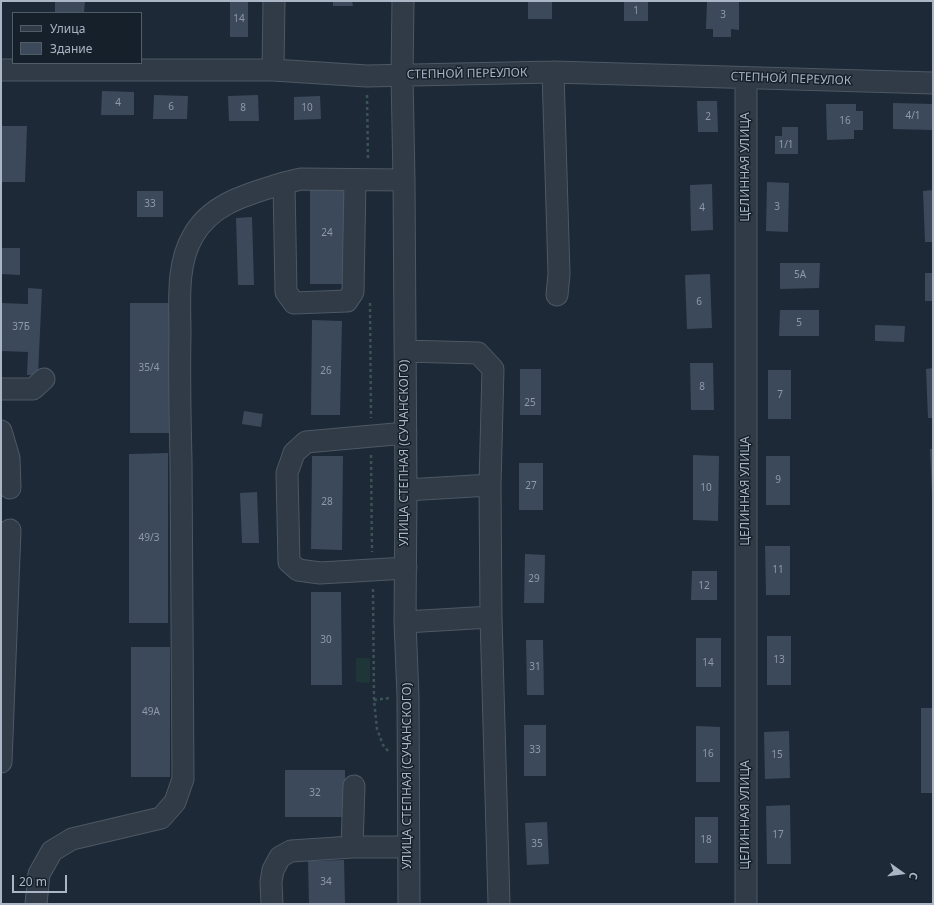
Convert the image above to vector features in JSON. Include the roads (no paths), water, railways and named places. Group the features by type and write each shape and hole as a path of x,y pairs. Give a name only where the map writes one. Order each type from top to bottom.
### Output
{"street":[{"path":"273,70 274,1"},
{"name":"УЛИЦА СТЕПНАЯ (СУЧАНСКОГО)","path":"403,1 402,75 406,433 405,622 408,696 409,904"},
{"name":"СТЕПНОЙ ПЕРЕУЛОК","path":"1,70 273,70 367,76 553,72 933,83"},
{"path":"553,72 559,274 557,295"},
{"name":"ЦЕЛИННАЯ УЛИЦА","path":"746,78 746,904"},
{"path":"36,904 39,874 52,851 72,839 161,818 175,802 183,778 179,366 180,284 184,253 193,235 205,219 223,206 244,196 284,183 301,179 404,180"},
{"path":"284,183 286,292 294,303 339,302 347,301 353,292 355,180"},
{"path":"405,351 478,353 492,369 490,484 491,616 499,904"},
{"path":"1,389 33,389 44,379"},
{"path":"1,431 9,458 10,488"},
{"path":"406,433 306,442 294,453 287,473 289,562 298,570 320,573 406,568"},
{"path":"406,490 490,484"},
{"path":"1,750 10,530"},
{"path":"405,622 491,616"},
{"path":"352,847 354,786"},
{"path":"272,904 273,870 280,858 291,851 352,847 408,847"}]}
